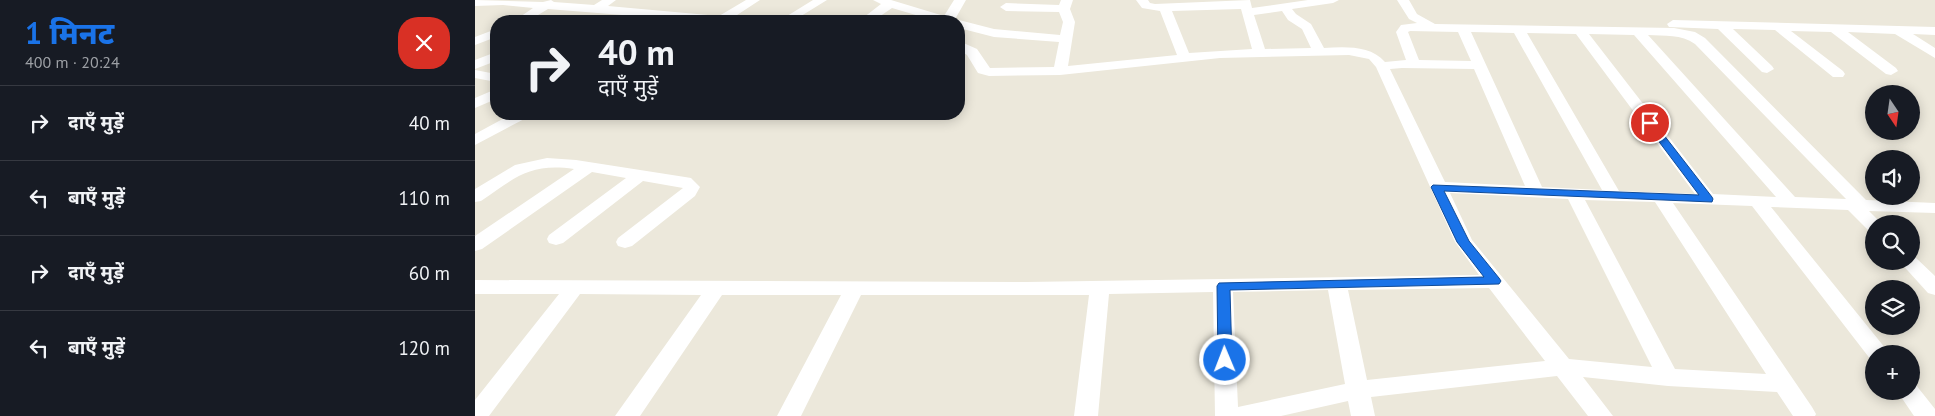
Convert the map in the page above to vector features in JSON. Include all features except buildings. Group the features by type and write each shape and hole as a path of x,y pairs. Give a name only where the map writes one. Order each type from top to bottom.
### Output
{"street":[{"path":"596,9 610,0"},
{"path":"730,15 755,0"},
{"path":"795,15 821,0"},
{"path":"919,0 918,2 925,9 922,14"},
{"path":"951,15 961,0"},
{"path":"1142,0 1146,6 1165,8 1204,3 1245,6 1292,5 1333,0"},
{"path":"1403,0 1413,16 1430,27"},
{"path":"475,3 505,1 549,2 596,9 670,15"},
{"path":"528,15 549,2"},
{"path":"871,15 884,2 926,15"},
{"path":"965,23 1066,5 1069,22 1060,71"},
{"path":"1292,5 1292,17 1307,27 1320,52"},
{"path":"1245,6 1260,54"},
{"path":"1165,8 1184,57"},
{"path":"646,15 650,13"},
{"path":"1002,16 1067,39"},
{"path":"1413,64 1403,29 1417,26 1519,30 1576,25 1721,25 1935,31"},
{"path":"1576,25 1638,32 1683,33 1700,41 1865,216"},
{"path":"1576,25 1708,199"},
{"path":"1721,25 1767,69"},
{"path":"1778,26 1837,74"},
{"path":"1463,28 1536,192"},
{"path":"1834,28 1891,71"},
{"path":"1519,30 1614,196"},
{"path":"1897,30 1935,54"},
{"path":"1638,32 1789,201"},
{"path":"475,41 490,35"},
{"path":"965,48 972,52 983,70 989,72 1060,71 1184,57 1320,52 1358,52 1373,56 1382,66 1463,242 1601,416"},
{"path":"475,65 490,59"},
{"path":"1382,66 1413,64 1479,65"},
{"path":"475,74 490,77"},
{"path":"475,104 490,96"},
{"path":"475,140 512,120"},
{"path":"475,197 516,171 527,166 547,163 588,167 685,182 692,187 689,192 625,242"},
{"path":"475,245 588,167"},
{"path":"556,239 640,175"},
{"path":"1437,187 1661,198 1789,201 1935,208"},
{"path":"1574,194 1668,377"},
{"path":"1661,198 1804,414"},
{"path":"1756,200 1872,345"},
{"path":"1917,270 1935,288"},
{"path":"475,288 1100,288 1495,281"},
{"path":"1337,284 1363,416"},
{"path":"1223,286 1227,416"},
{"path":"476,416 575,288"},
{"path":"627,416 716,288"},
{"path":"789,416 855,288"},
{"path":"1087,416 1100,288"},
{"path":"1239,416 1357,390 1562,367 1668,377 1784,384"},
{"path":"1915,400 1927,416"}],"route":[{"path":"1225,360 1223,286 1495,281 1463,242 1437,187 1708,199 1650,123"}]}
